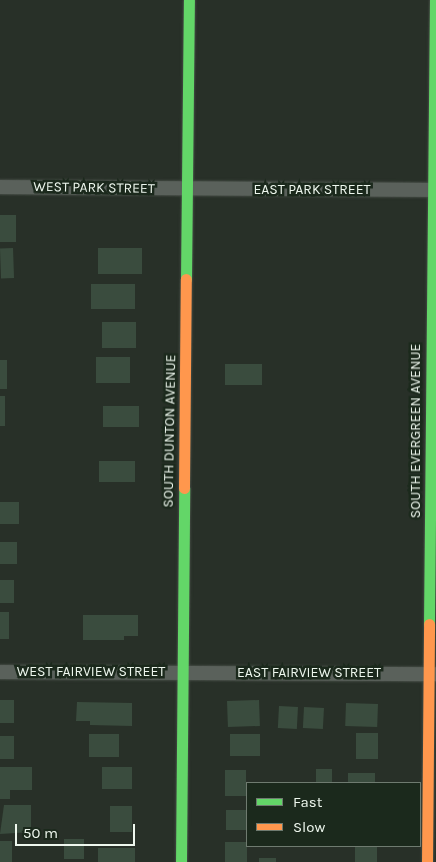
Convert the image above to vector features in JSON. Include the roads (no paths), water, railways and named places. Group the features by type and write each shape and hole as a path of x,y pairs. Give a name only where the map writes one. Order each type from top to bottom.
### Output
{"street":[{"name":"SOUTH DUNTON AVENUE","path":"181,862 189,0"},
{"name":"SOUTH EVERGREEN AVENUE","path":"427,862 433,674 434,0"},
{"name":"WEST PARK STREET","path":"0,187 188,190"},
{"name":"EAST PARK STREET","path":"188,190 434,190"},
{"name":"WEST FAIRVIEW STREET","path":"0,672 183,672"},
{"name":"EAST FAIRVIEW STREET","path":"183,672 433,674"}]}
